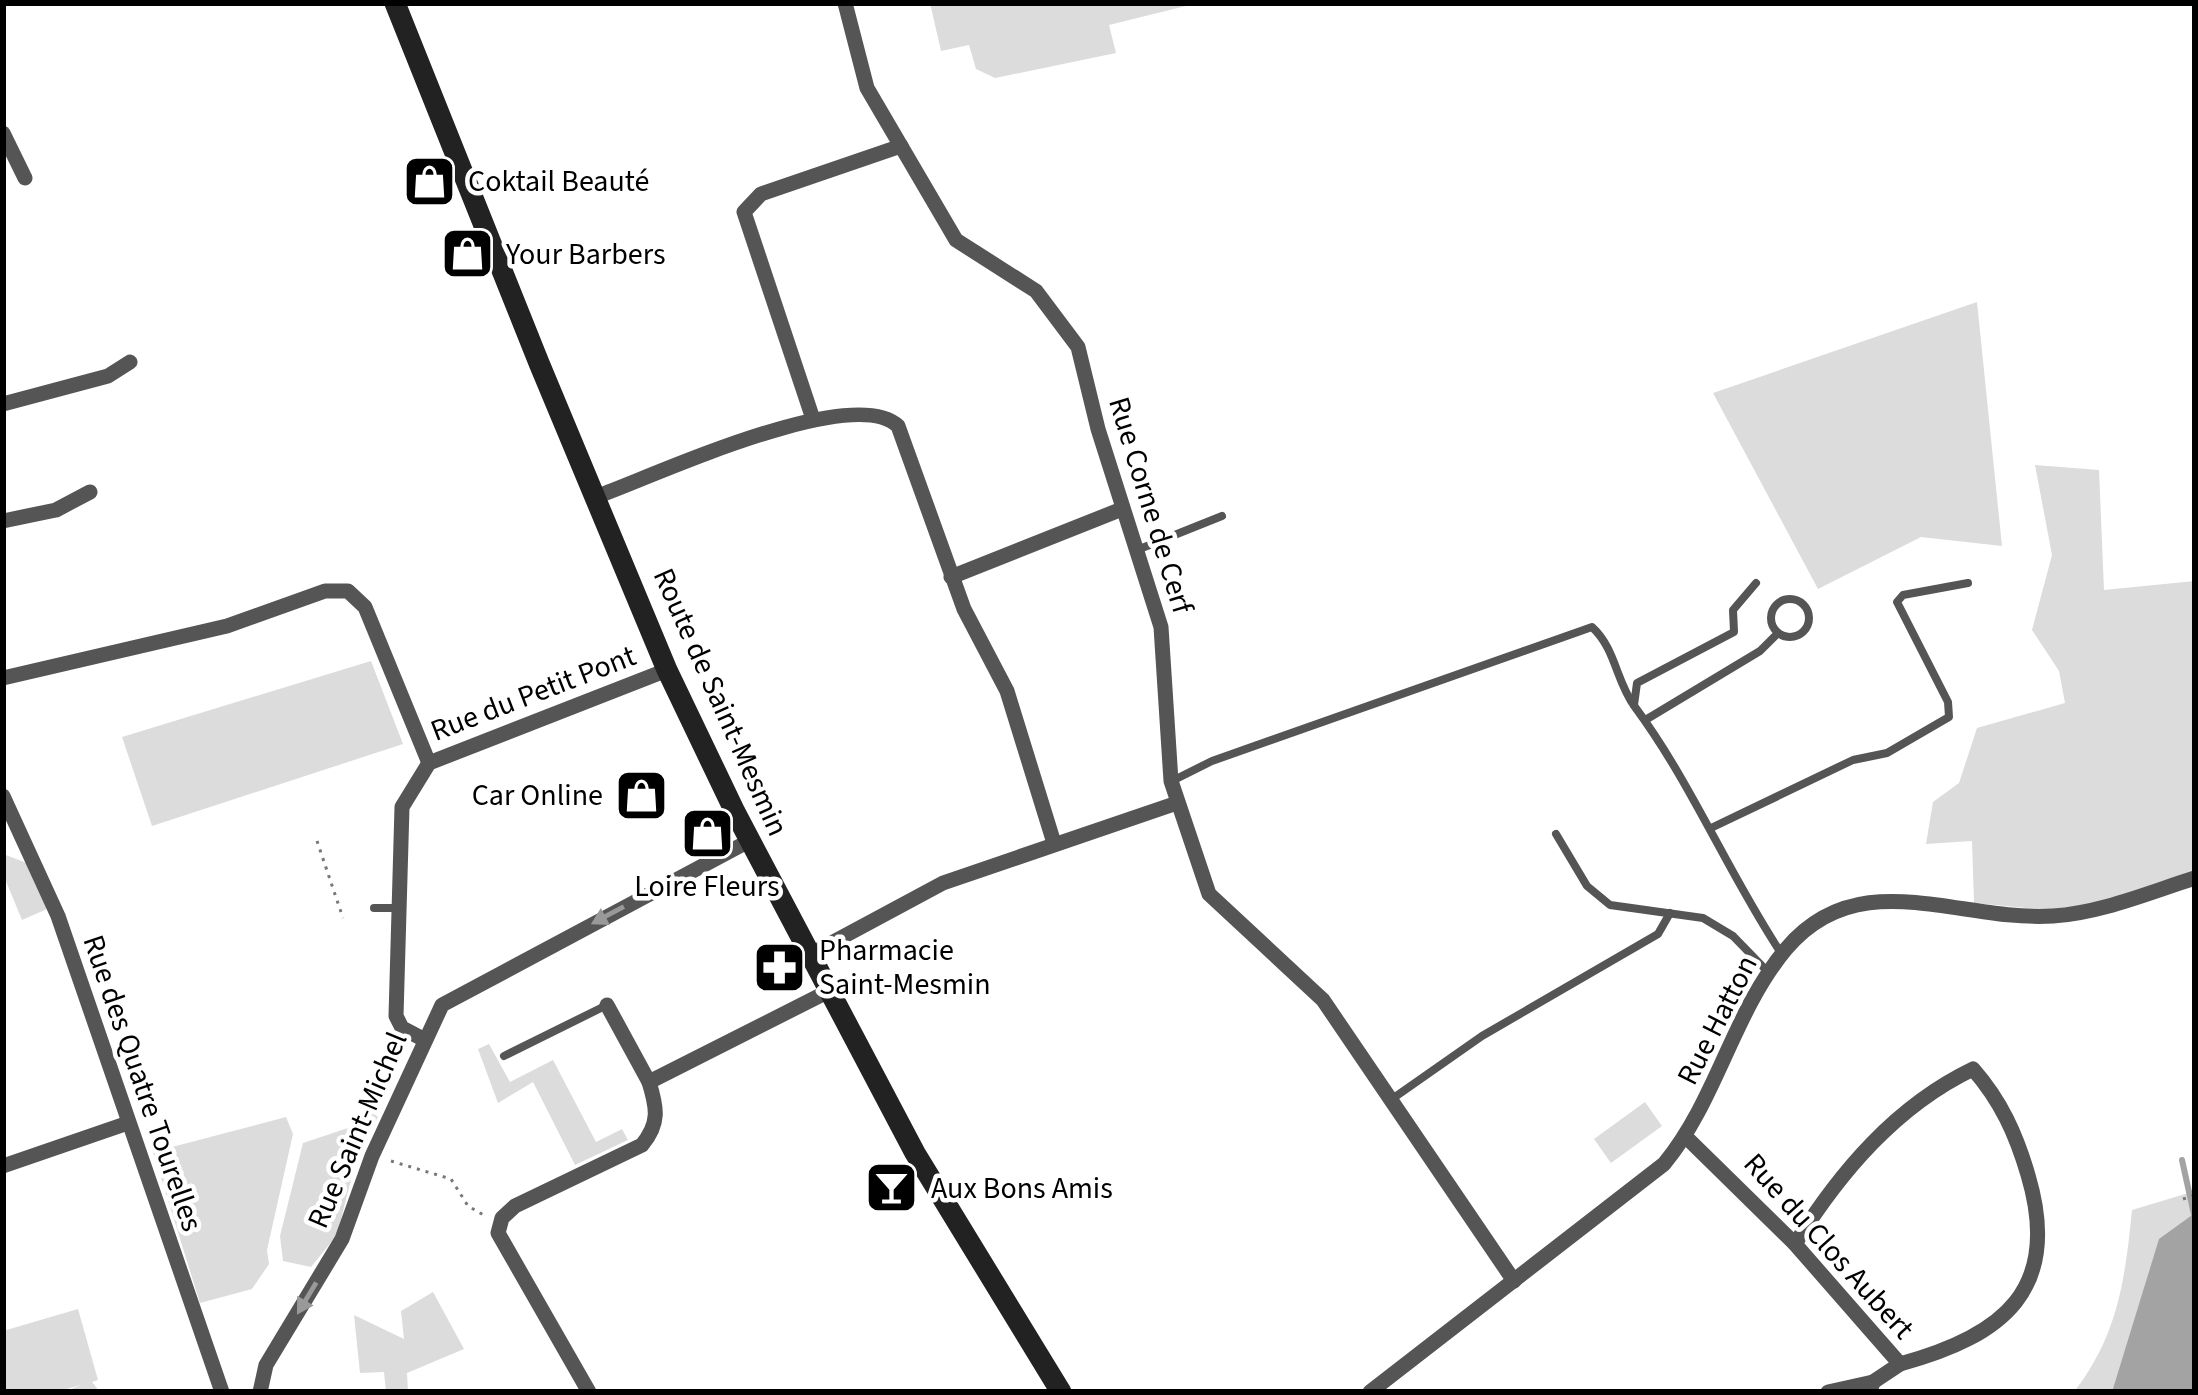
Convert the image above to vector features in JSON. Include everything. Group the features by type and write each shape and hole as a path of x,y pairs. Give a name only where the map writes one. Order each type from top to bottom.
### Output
{"main road":[{"name":"Route de Saint-Mesmin","path":"395,3 538,364 598,496 668,670 749,842 915,1153 1061,1392"}],"street":[{"name":"Rue Corne de Cerf","path":"845,3 867,88 962,247 1036,291 1078,347 1161,628 1171,781 1209,894 1322,1000 1514,1280"},
{"path":"3,133 26,178"},
{"path":"813,418 744,212 761,194 901,146"},
{"path":"3,404 108,376 130,362"},
{"path":"598,496 813,418 879,414 898,426 951,577 1007,691 1054,843"},
{"path":"3,521 56,510 90,492"},
{"path":"951,577 1122,508"},
{"path":"3,678 227,626 326,591 348,592 365,607 429,763"},
{"name":"Rue du Petit Pont","path":"423,1039 398,1023 398,908 402,807 429,763 668,670"},
{"name":"Rue des Quatre Tourelles","path":"3,796 8,825 58,916 222,1392"},
{"path":"809,955 943,883 1177,803"},
{"name":"Rue Saint-Michel","path":"260,1392 266,1365 342,1239 423,1039 451,998 749,842"},
{"name":"Rue Hatton","path":"1370,1392 1652,1176 1686,1137 1769,974 1806,926 1856,903 1892,901 2054,916 2195,878"},
{"path":"649,1082 829,991"},
{"path":"589,1392 501,1244 500,1225 515,1206 642,1145 658,1112 649,1082 607,1005"},
{"path":"1795,1244 1883,1128 1939,1085 1973,1069 1998,1097 2020,1148 2038,1228 2038,1261 2030,1286 1989,1329 1903,1363"},
{"path":"3,1166 128,1123"},
{"name":"Rue du Clos Aubert","path":"1686,1137 1795,1244 1903,1363 1872,1387"},
{"path":"1828,1392 1872,1387"}],"lane":[{"path":"1136,550 1222,516"},
{"path":"1634,706 1637,683 1734,632 1733,610 1756,583"},
{"path":"1711,828 1853,760 1887,753 1949,717 1948,702 1897,602 1903,596 1968,583"},
{"path":"1785,599 1802,603 1809,614 1807,627 1797,636 1778,633 1771,623 1775,606 1785,599"},
{"path":"1171,781 1212,761 1592,627 1604,638 1634,706 1647,719 1781,954"},
{"path":"1647,719 1760,651 1778,633"},
{"path":"1556,834 1587,886 1610,905 1719,925 1769,974"},
{"path":"374,908 398,908"},
{"path":"1392,1099 1482,1036 1658,934 1670,913"},
{"path":"504,1056 607,1005"}],"path":[{"path":"317,841 343,918"},
{"path":"372,1156 451,1179 468,1206 500,1225"},
{"path":"2183,1198 2195,1196"}],"shaded area":[{"path":"930,3 1198,3 1109,25 1116,53 995,78 976,69 969,45 941,51"},
{"path":"1977,302 2002,546 1921,537 1818,589 1713,393"},
{"path":"2035,465 2099,470 2104,590 2195,581 2195,873 2079,913 1974,903 1972,841 1926,844 1933,802 1959,783 1977,728 2065,703 2059,671 2032,630 2052,555"},
{"path":"371,661 403,744 152,826 122,737"},
{"path":"3,854 27,863 47,909 22,920 3,874"},
{"path":"489,1044 510,1082 553,1060 596,1142 622,1129 628,1140 575,1165 533,1082 498,1103 478,1049"},
{"path":"1645,1102 1662,1126 1611,1163 1594,1139"},
{"path":"373,1113 378,1117 358,1152 337,1235 311,1267 283,1261 280,1236 303,1143 357,1125"},
{"path":"286,1117 293,1134 267,1250 269,1264 252,1289 200,1303 153,1152"},
{"path":"2195,1191 2195,1392 2074,1392 2110,1328 2132,1210"},
{"path":"2195,1213 2195,1392 2112,1392 2159,1239"},
{"path":"433,1292 464,1349 407,1373 408,1392 386,1392 384,1372 360,1373 354,1315 404,1339 401,1311"},
{"path":"78,1309 98,1380 92,1382 100,1392 64,1392 81,1385 56,1392 3,1392 3,1331"}],"waterway":[{"path":"2182,1160 2195,1219"}],"place":[{"name":"Coktail Beauté","path":"429,181"},
{"name":"Your Barbers","path":"467,254"},
{"name":"Car Online","path":"642,795"},
{"name":"Loire Fleurs","path":"707,834"},
{"name":"Pharmacie Saint-Mesmin","path":"780,967"},
{"name":"Aux Bons Amis","path":"892,1188"}]}
